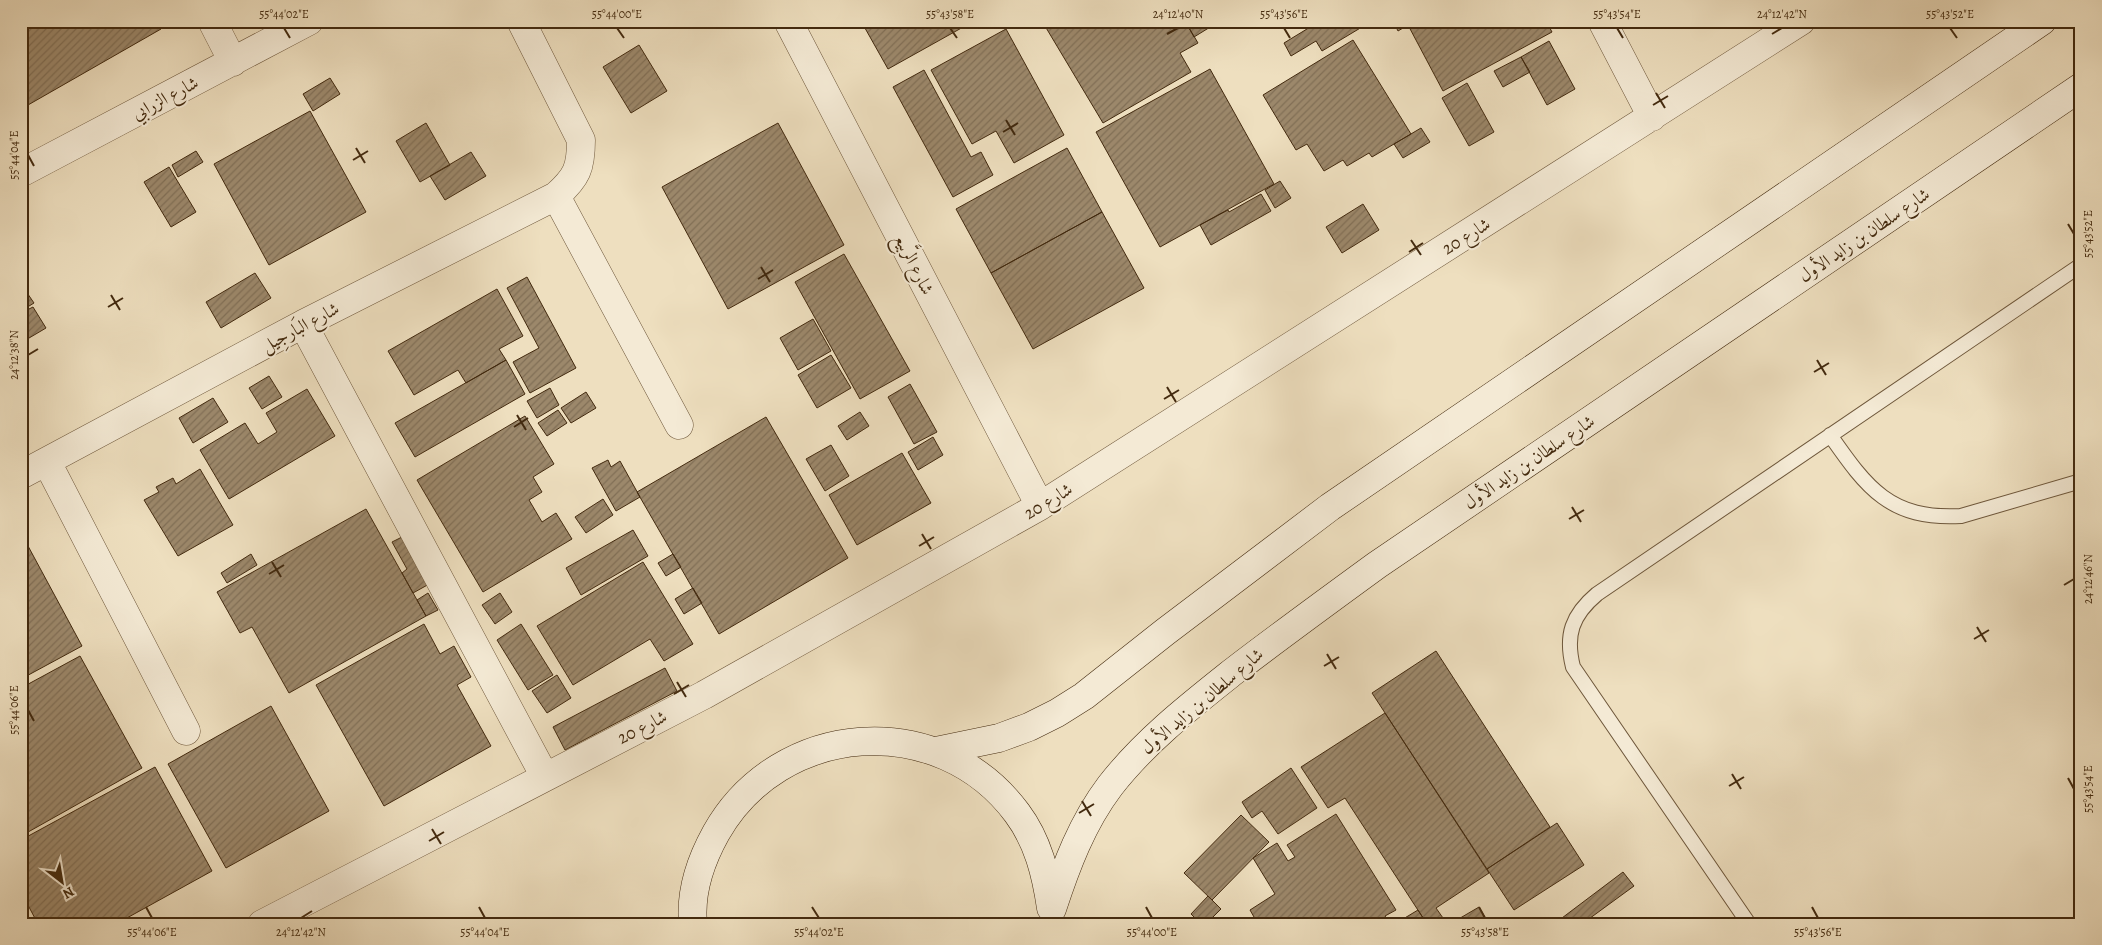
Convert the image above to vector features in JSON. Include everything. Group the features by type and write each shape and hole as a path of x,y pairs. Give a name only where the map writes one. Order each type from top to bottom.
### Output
{"street":[{"path":"212,21 233,62"},
{"name":"شارع الزرابي","path":"21,173 309,21"},
{"name":"شارع البَارجِيل","path":"21,475 303,324 556,196 572,181 581,162 581,140 521,21"},
{"name":"شارع الرَّبِيع","path":"788,21 1040,506"},
{"path":"1602,21 1652,117"},
{"name":"شارع 20","path":"262,924 704,695 1040,506 1801,21"},
{"path":"936,752 999,738 1029,727 1057,713 1084,696 1330,507 2042,21"},
{"name":"شارع سلطان بن زايد الأول","path":"1051,916 1066,866 1085,826 1109,788 1138,753 1210,690 1321,605 1377,565 2081,87"},
{"path":"556,196 679,425"},
{"path":"303,324 545,777"},
{"path":"47,462 186,731"},
{"path":"691,920 697,880 708,848 724,818 746,792 773,770 803,754 836,744 869,740 904,743 936,752 967,767 994,788 1017,813 1035,843 1046,875 1051,916"}],"lane":[{"path":"1749,924 1573,667 1569,651 1570,634 1575,618 1584,604 1597,594 2081,266"},
{"path":"1830,435 1857,474 1871,488 1886,500 1923,514 1941,517 1961,516 2081,481"}],"building":[{"path":"21,21 156,21 161,29 21,109"},
{"path":"861,21 974,21 888,69"},
{"path":"1042,21 1185,21 1198,43 1180,53 1191,72 1103,123"},
{"path":"1185,21 1220,21 1194,37"},
{"path":"1320,21 1372,21 1322,51 1316,41 1291,56 1284,43"},
{"path":"1393,21 1546,21 1552,32 1443,91 1408,25 1398,31"},
{"path":"1006,29 1064,135 1014,163 996,131 972,144 931,70"},
{"path":"1353,40 1411,134 1372,157 1369,153 1347,166 1343,160 1324,171 1307,144 1296,150 1263,95"},
{"path":"1549,41 1575,89 1547,105 1521,57"},
{"path":"639,45 667,91 631,113 603,67"},
{"path":"1521,57 1530,72 1503,87 1494,71"},
{"path":"1210,69 1274,184 1160,247 1096,132"},
{"path":"924,70 971,157 981,152 993,175 953,197 893,87"},
{"path":"330,78 340,94 313,111 303,94"},
{"path":"1467,83 1494,132 1469,146 1442,98"},
{"path":"310,111 366,212 269,265 214,164"},
{"path":"426,123 450,165 420,182 396,141"},
{"path":"778,123 844,245 728,309 662,187"},
{"path":"1421,128 1430,142 1403,158 1394,144"},
{"path":"1067,148 1102,212 991,273 956,209"},
{"path":"196,151 203,162 178,177 172,165"},
{"path":"471,152 486,176 445,200 430,176"},
{"path":"169,167 196,212 171,227 144,182"},
{"path":"1280,181 1291,198 1275,208 1265,190"},
{"path":"1261,194 1271,211 1211,245 1200,225 1228,210 1229,212"},
{"path":"1363,204 1379,230 1342,253 1326,227"},
{"path":"1102,212 1144,288 1033,349 991,273"},
{"path":"844,254 910,371 860,399 795,282"},
{"path":"255,273 271,298 221,328 206,302"},
{"path":"527,277 576,368 530,393 513,362 539,348 507,288"},
{"path":"21,284 34,303 21,311"},
{"path":"497,289 523,336 499,349 506,360 466,383 458,370 414,395 388,351"},
{"path":"33,307 46,328 24,341 21,336 21,313"},
{"path":"813,319 831,351 798,370 780,338"},
{"path":"831,355 851,388 817,408 798,375"},
{"path":"506,360 525,394 415,457 395,423"},
{"path":"269,376 282,397 262,409 249,388"},
{"path":"910,384 937,432 914,444 888,397"},
{"path":"550,388 559,405 537,418 527,401"},
{"path":"307,389 335,436 229,499 200,450 245,423 258,444 277,432 266,413"},
{"path":"586,392 596,408 571,423 561,408"},
{"path":"213,398 228,422 193,443 179,418"},
{"path":"558,410 567,423 547,436 538,423"},
{"path":"860,412 869,426 847,440 838,426"},
{"path":"525,416 554,464 533,477 542,492 529,500 542,522 556,513 572,539 483,592 417,480"},
{"path":"766,417 848,558 719,634 637,492"},
{"path":"933,437 943,455 918,470 908,452"},
{"path":"831,445 849,476 825,491 806,459"},
{"path":"902,453 931,503 857,545 829,495"},
{"path":"608,460 611,467 620,461 640,497 616,511 592,468"},
{"path":"200,469 233,525 178,556 144,500 159,492 156,487 173,478 176,484"},
{"path":"603,499 613,515 586,533 575,517"},
{"path":"366,509 426,616 289,693 252,627 240,633 217,592"},
{"path":"633,530 648,556 581,595 566,568"},
{"path":"21,533 82,646 21,679"},
{"path":"402,537 431,583 413,593 402,573 407,569 392,542"},
{"path":"251,554 257,565 227,583 221,573"},
{"path":"673,554 681,567 666,576 658,563"},
{"path":"643,562 693,644 664,661 650,639 573,685 537,626"},
{"path":"693,588 702,603 684,614 675,599"},
{"path":"428,593 438,610 426,616 417,600"},
{"path":"500,593 512,612 495,624 482,605"},
{"path":"424,624 440,654 454,646 471,677 457,685 491,746 384,806 316,685"},
{"path":"521,624 553,675 528,690 497,640"},
{"path":"1436,651 1550,827 1487,869 1372,693"},
{"path":"80,656 142,768 21,836 21,688"},
{"path":"665,668 677,691 565,750 553,727"},
{"path":"557,675 571,698 547,713 532,691"},
{"path":"271,706 329,811 226,868 168,764"},
{"path":"1385,713 1489,873 1436,908 1443,918 1434,924 1427,924 1345,798 1328,808 1301,767"},
{"path":"155,767 212,871 116,924 38,924 21,892 21,840"},
{"path":"1291,768 1317,808 1278,834 1262,811 1252,818 1242,802"},
{"path":"1336,814 1396,910 1385,916 1390,924 1258,924 1250,910 1275,894 1253,858 1277,843 1288,861 1295,857 1287,845"},
{"path":"1241,815 1269,842 1212,900 1184,873"},
{"path":"1557,823 1584,865 1514,910 1487,869"},
{"path":"1623,872 1634,886 1582,924 1554,924"},
{"path":"1208,896 1221,909 1206,924 1201,924 1191,914"},
{"path":"1479,907 1489,924 1450,924"},
{"path":"1418,910 1427,924 1406,924 1403,919"}]}
